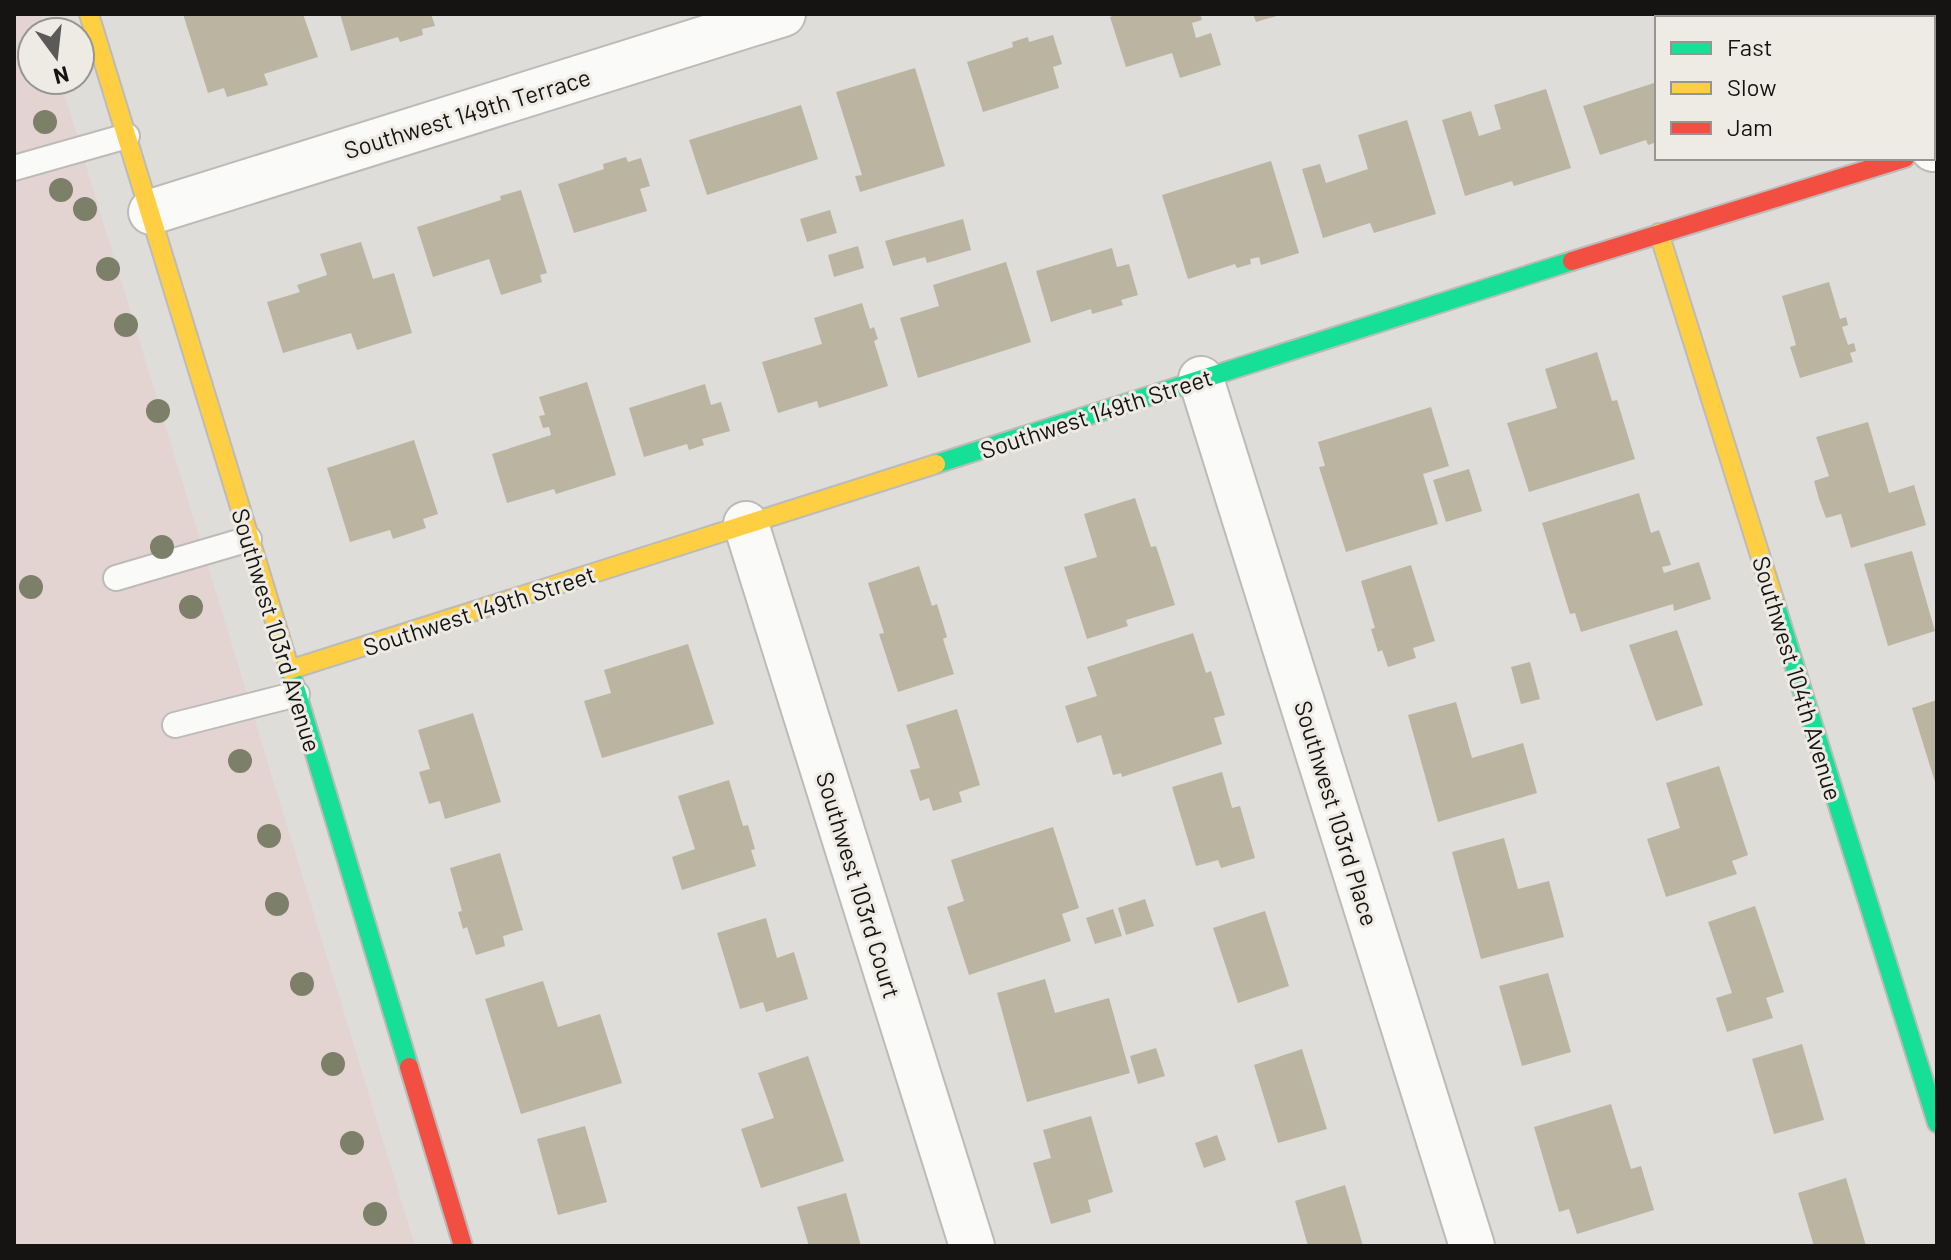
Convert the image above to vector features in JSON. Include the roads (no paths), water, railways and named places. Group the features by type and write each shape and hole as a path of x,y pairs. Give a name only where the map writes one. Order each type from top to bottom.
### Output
{"street":[{"name":"Southwest 103rd Avenue","path":"89,14 463,1246"},
{"name":"Southwest 149th Terrace","path":"151,212 783,14"},
{"name":"Southwest 149th Street","path":"293,682 746,524 1659,233 1898,160"},
{"name":"Southwest 104th Avenue","path":"1659,233 1937,1123"},
{"name":"Southwest 103rd Place","path":"1201,379 1472,1246"},
{"name":"Southwest 103rd Court","path":"746,524 972,1246"}],"lane":[{"path":"14,168 127,136"},
{"path":"116,578 249,539"},
{"path":"175,725 293,682"}]}
